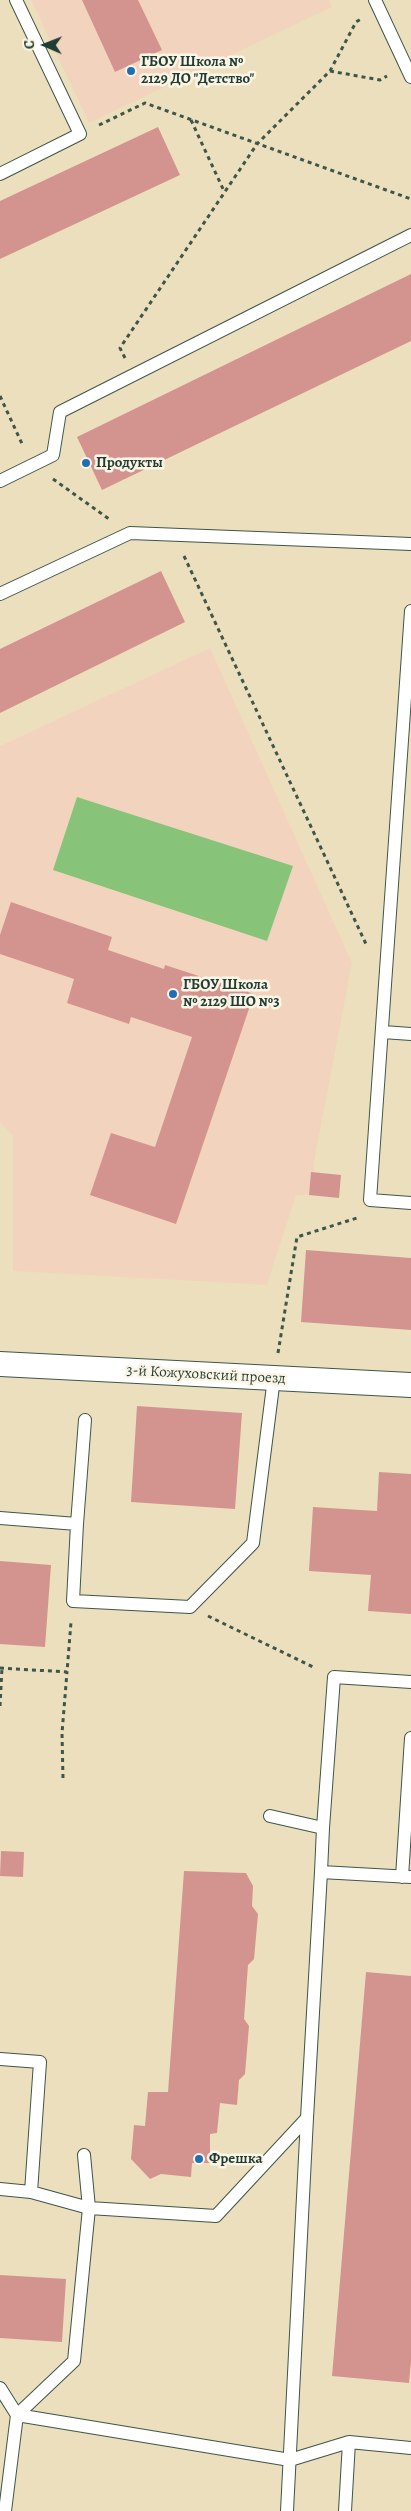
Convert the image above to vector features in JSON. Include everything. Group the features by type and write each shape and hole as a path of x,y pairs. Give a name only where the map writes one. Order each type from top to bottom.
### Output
{"street":[{"name":"3-й Кожуховский проезд","path":"0,1364 411,1385"}],"lane":[{"path":"0,174 80,134 16,0"},
{"path":"377,5 411,77"},
{"path":"0,481 53,455 60,412 411,235"},
{"path":"0,594 130,533 411,544"},
{"path":"408,1203 370,1200 411,611"},
{"path":"383,1032 411,1034"},
{"path":"85,1420 73,1601 190,1608 253,1542 274,1378"},
{"path":"0,1518 78,1524"},
{"path":"287,2511 323,1828 334,1677 411,1682"},
{"path":"321,1872 407,1877 411,1738"},
{"path":"270,1816 323,1828"},
{"path":"0,2059 40,2062 31,2192"},
{"path":"0,2189 31,2192 89,2208 216,2216 307,2118"},
{"path":"17,2415 74,2361 89,2208 84,2155"},
{"path":"0,2388 17,2415 6,2511"},
{"path":"17,2415 290,2460 349,2442 411,2448"},
{"path":"345,2511 349,2442"}],"path":[{"path":"120,348 257,144 330,71 356,22 377,5"},
{"path":"330,71 380,80"},
{"path":"80,134 146,103 411,199"},
{"path":"190,120 224,191"},
{"path":"0,396 33,465 130,533"},
{"path":"174,535 386,987"},
{"path":"274,1378 296,1237 408,1203"},
{"path":"63,1778 62,1733 73,1601"},
{"path":"190,1608 334,1677"},
{"path":"0,1706 1,1668 67,1672"}],"shaded area":[{"name":"ГБОУ Школа № 2129 ДО \"Детство\"","path":"31,0 329,0 332,7 89,123"},
{"name":"ГБОУ Школа № 2129 ШО №3","path":"210,648 352,963 314,1162 314,1173 311,1173 309,1195 296,1195 267,1285 13,1271 13,1136 0,1122 0,746"}],"green space":[{"path":"77,797 293,866 267,941 53,870"}],"building":[{"path":"82,0 138,0 162,50 115,72"},
{"path":"158,127 180,175 0,259 0,201"},
{"path":"411,274 411,341 102,490 77,437"},
{"path":"161,571 185,622 0,713 0,649"},
{"path":"11,902 112,937 108,950 164,969 165,965 254,994 176,1224 90,1195 111,1133 155,1147 192,1037 131,1017 129,1024 67,1003 74,979 0,954 0,935"},
{"path":"311,1172 341,1175 339,1198 309,1195"},
{"path":"306,1250 411,1258 411,1330 301,1322"},
{"path":"137,1406 242,1413 235,1509 131,1502"},
{"path":"379,1472 411,1474 411,1614 368,1611 371,1575 309,1571 313,1507 377,1511"},
{"path":"0,1561 51,1565 45,1647 0,1644"},
{"path":"1,1851 24,1852 23,1877 0,1876"},
{"path":"184,1871 246,1873 253,1886 252,1906 258,1914 254,1959 248,1965 244,2019 249,2026 245,2074 239,2080 237,2105 220,2103 217,2133 210,2134 210,2163 192,2163 191,2177 161,2174 150,2179 131,2159 134,2125 145,2126 148,2092 168,2092"},
{"path":"366,1972 411,1976 411,2361 409,2383 332,2376"},
{"path":"0,2275 66,2279 62,2342 0,2338"}],"place":[{"name":"ГБОУ Школа № 2129 ДО \"Детство\"","path":"131,71"},
{"name":"Продукты","path":"86,463"},
{"name":"ГБОУ Школа № 2129 ШО №3","path":"173,994"},
{"name":"Фрешка","path":"199,2159"}]}
